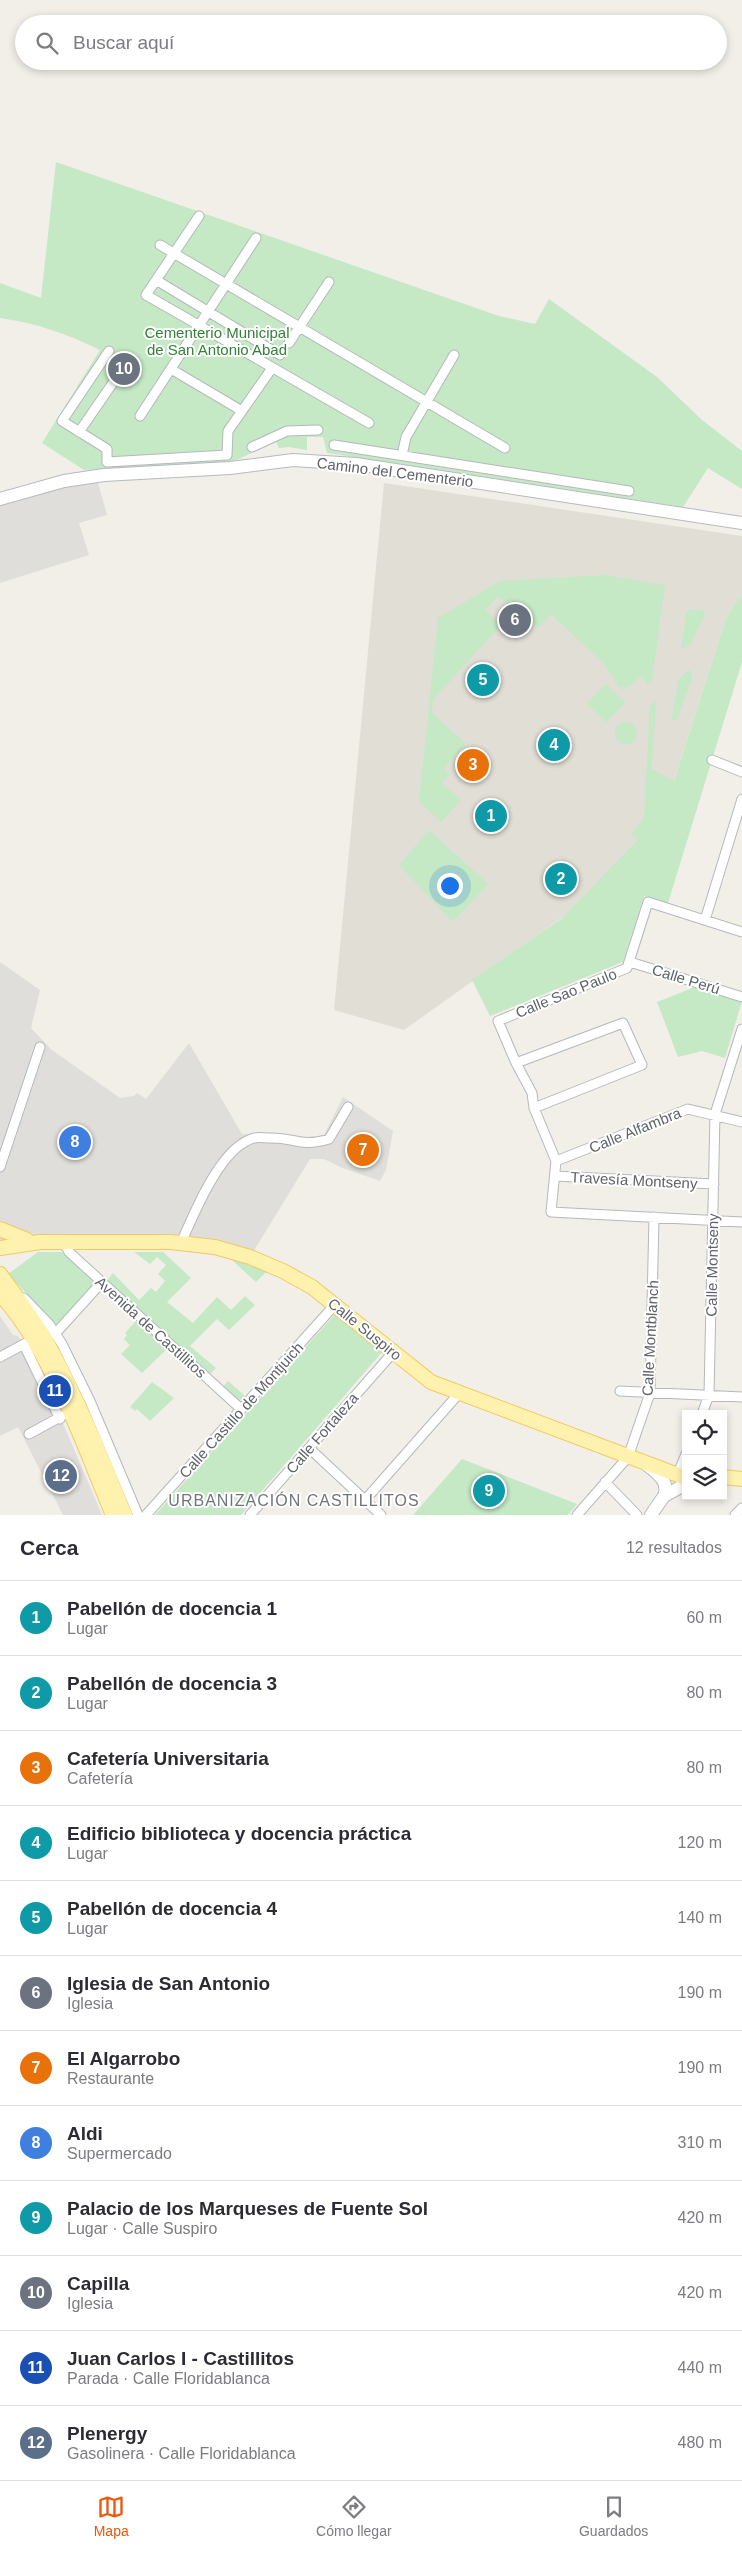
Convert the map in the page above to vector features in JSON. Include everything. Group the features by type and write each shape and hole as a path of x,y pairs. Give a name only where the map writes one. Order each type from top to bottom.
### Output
{"main road":[{"name":"Camino del Cementerio","path":"0,499 44,486 84,478 230,468 294,460 356,464 738,521"},
{"path":"0,1229 21,1239 40,1242"},
{"name":"Calle Suspiro","path":"40,1242 181,1243 214,1247 258,1260 304,1282 431,1382 628,1456 682,1481"},
{"path":"0,1248 40,1242"},
{"path":"2,1283 28,1343 113,1515"},
{"path":"2,1283 51,1350 80,1409 125,1515"},
{"path":"644,1463 664,1480 666,1489 664,1496"},
{"path":"727,1477 742,1479"},
{"path":"651,1515 664,1496 682,1481"}],"street":[{"path":"199,216 146,294 369,423"},
{"path":"140,416 256,238"},
{"path":"160,245 425,403 505,448"},
{"path":"156,280 280,355"},
{"path":"289,343 329,282"},
{"path":"109,351 62,421 107,449 107,462 227,455 228,431 272,368"},
{"path":"402,456 406,437 454,355"},
{"path":"172,369 242,411"},
{"path":"79,432 119,374"},
{"path":"252,447 287,430 318,430"},
{"path":"334,445 629,491"},
{"path":"712,760 742,772"},
{"path":"705,920 742,799"},
{"path":"630,962 648,902 742,932"},
{"name":"Calle Perú","path":"630,962 742,997"},
{"name":"Calle Sao Paulo","path":"516,1063 498,1021 627,968 630,962"},
{"path":"534,1108 642,1065 623,1023 516,1063 532,1093 534,1108 556,1161 551,1212 742,1222"},
{"name":"Calle Montseny","path":"704,1410 710,1395 716,1114 738,1058 742,1029"},
{"path":"0,1167 40,1047"},
{"path":"181,1243 205,1190 240,1145 254,1138 275,1138 298,1144 314,1144 329,1138 348,1107"},
{"name":"Calle Alfambra","path":"556,1161 688,1109 716,1114 742,1122"},
{"name":"Travesía Montseny","path":"555,1176 714,1184"},
{"name":"Calle Montblanch","path":"628,1456 650,1393 654,1217"},
{"name":"Avenida de Castillitos","path":"64,1242 69,1252 241,1409"},
{"path":"55,1334 102,1282"},
{"path":"2,1283 49,1324 55,1334 87,1395 138,1515"},
{"name":"Calle Castillo de Montjuich","path":"146,1515 332,1308 333,1303"},
{"path":"0,1357 28,1343"},
{"name":"Calle Fortaleza","path":"250,1515 390,1356 391,1350"},
{"path":"365,1500 455,1398 454,1391"},
{"path":"620,1391 742,1397"},
{"path":"29,1434 65,1416"},
{"path":"309,1448 381,1515"},
{"path":"577,1515 628,1456"},
{"path":"605,1482 637,1515"},
{"path":"735,1515 742,1508"}],"shaded area":[{"path":"96,476 107,515 79,523 89,555 0,583 0,499"},
{"path":"384,483 742,536 742,593 726,619 650,855 404,1030 334,1010"},
{"path":"0,962 40,990 31,1028 52,1050 120,1098 134,1096 137,1093 146,1099 189,1043 242,1134 277,1135 303,1141 324,1135 343,1097 393,1131 386,1170 380,1181 340,1167 324,1159 310,1159 250,1257 215,1247 0,1248"},
{"path":"0,1316 13,1335 18,1336 33,1360 57,1409 102,1515 63,1515 18,1427 0,1436"}],"green space":[{"name":"Cementerio Municipal de San Antonio Abad","path":"56,162 499,316 535,324 549,299 657,377 702,420 742,451 742,489 708,468 683,507 327,453 323,437 307,437 307,450 289,447 279,448 276,442 232,462 84,470 42,443 100,350 52,330 0,318 0,283 41,298"},
{"path":"606,575 665,585 652,681 648,685 641,676 628,687 619,687 604,664 551,614 538,628 498,596 485,610 501,625 433,700 432,713 466,744 444,768 449,775 442,783 461,800 441,822 419,802 438,618 500,581"},
{"path":"742,593 742,662 668,903 644,896 623,962 490,1016 472,980 561,919 638,840 631,834 644,817 650,706 656,700 652,769 674,781 726,619"},
{"path":"689,609 704,611 705,615 691,643 681,650 686,614"},
{"path":"689,670 693,674 677,721 671,720 679,679"},
{"path":"606,684 626,703 606,722 587,704"},
{"path":"626,722 634,725 637,733 634,741 626,744 618,741 615,733 618,725"},
{"path":"429,830 488,884 453,922 399,865"},
{"path":"695,987 742,1001 725,1058 702,1051 678,1057 657,1002"},
{"path":"38,1252 62,1252 99,1286 60,1329 8,1274"},
{"path":"134,1252 163,1252 191,1278 167,1302 193,1323 217,1297 231,1310 245,1296 255,1305 229,1330 217,1319 190,1346 216,1368 210,1374 107,1280 113,1273 139,1300 151,1288 156,1292 165,1281 158,1274 166,1265 157,1257 150,1264"},
{"path":"234,1260 267,1271 256,1282"},
{"path":"337,1312 383,1351 241,1515 155,1515"},
{"path":"137,1320 168,1348 142,1373 121,1354 130,1345 124,1339 127,1335 125,1333"},
{"path":"228,1381 245,1396 240,1401 223,1387"},
{"path":"152,1382 174,1398 150,1421 137,1409 135,1411 130,1407"},
{"path":"462,1459 577,1504 568,1515 413,1515"}],"place":[{"name":"Capilla","path":"124,369"},
{"name":"Iglesia de San Antonio","path":"515,620"},
{"name":"Pabellón de docencia 4","path":"483,680"},
{"name":"Edificio biblioteca y docencia práctica","path":"554,745"},
{"name":"Cafetería Universitaria","path":"473,765"},
{"name":"Pabellón de docencia 1","path":"491,816"},
{"name":"Pabellón de docencia 3","path":"561,879"},
{"name":"Aldi","path":"75,1142"},
{"name":"El Algarrobo","path":"363,1150"},
{"name":"Juan Carlos I - Castillitos","path":"55,1391"},
{"name":"Plenergy","path":"61,1476"},
{"name":"Palacio de los Marqueses de Fuente Sol","path":"489,1491"}],"district":[{"name":"URBANIZACIÓN CASTILLITOS","path":"294,1500"}]}
